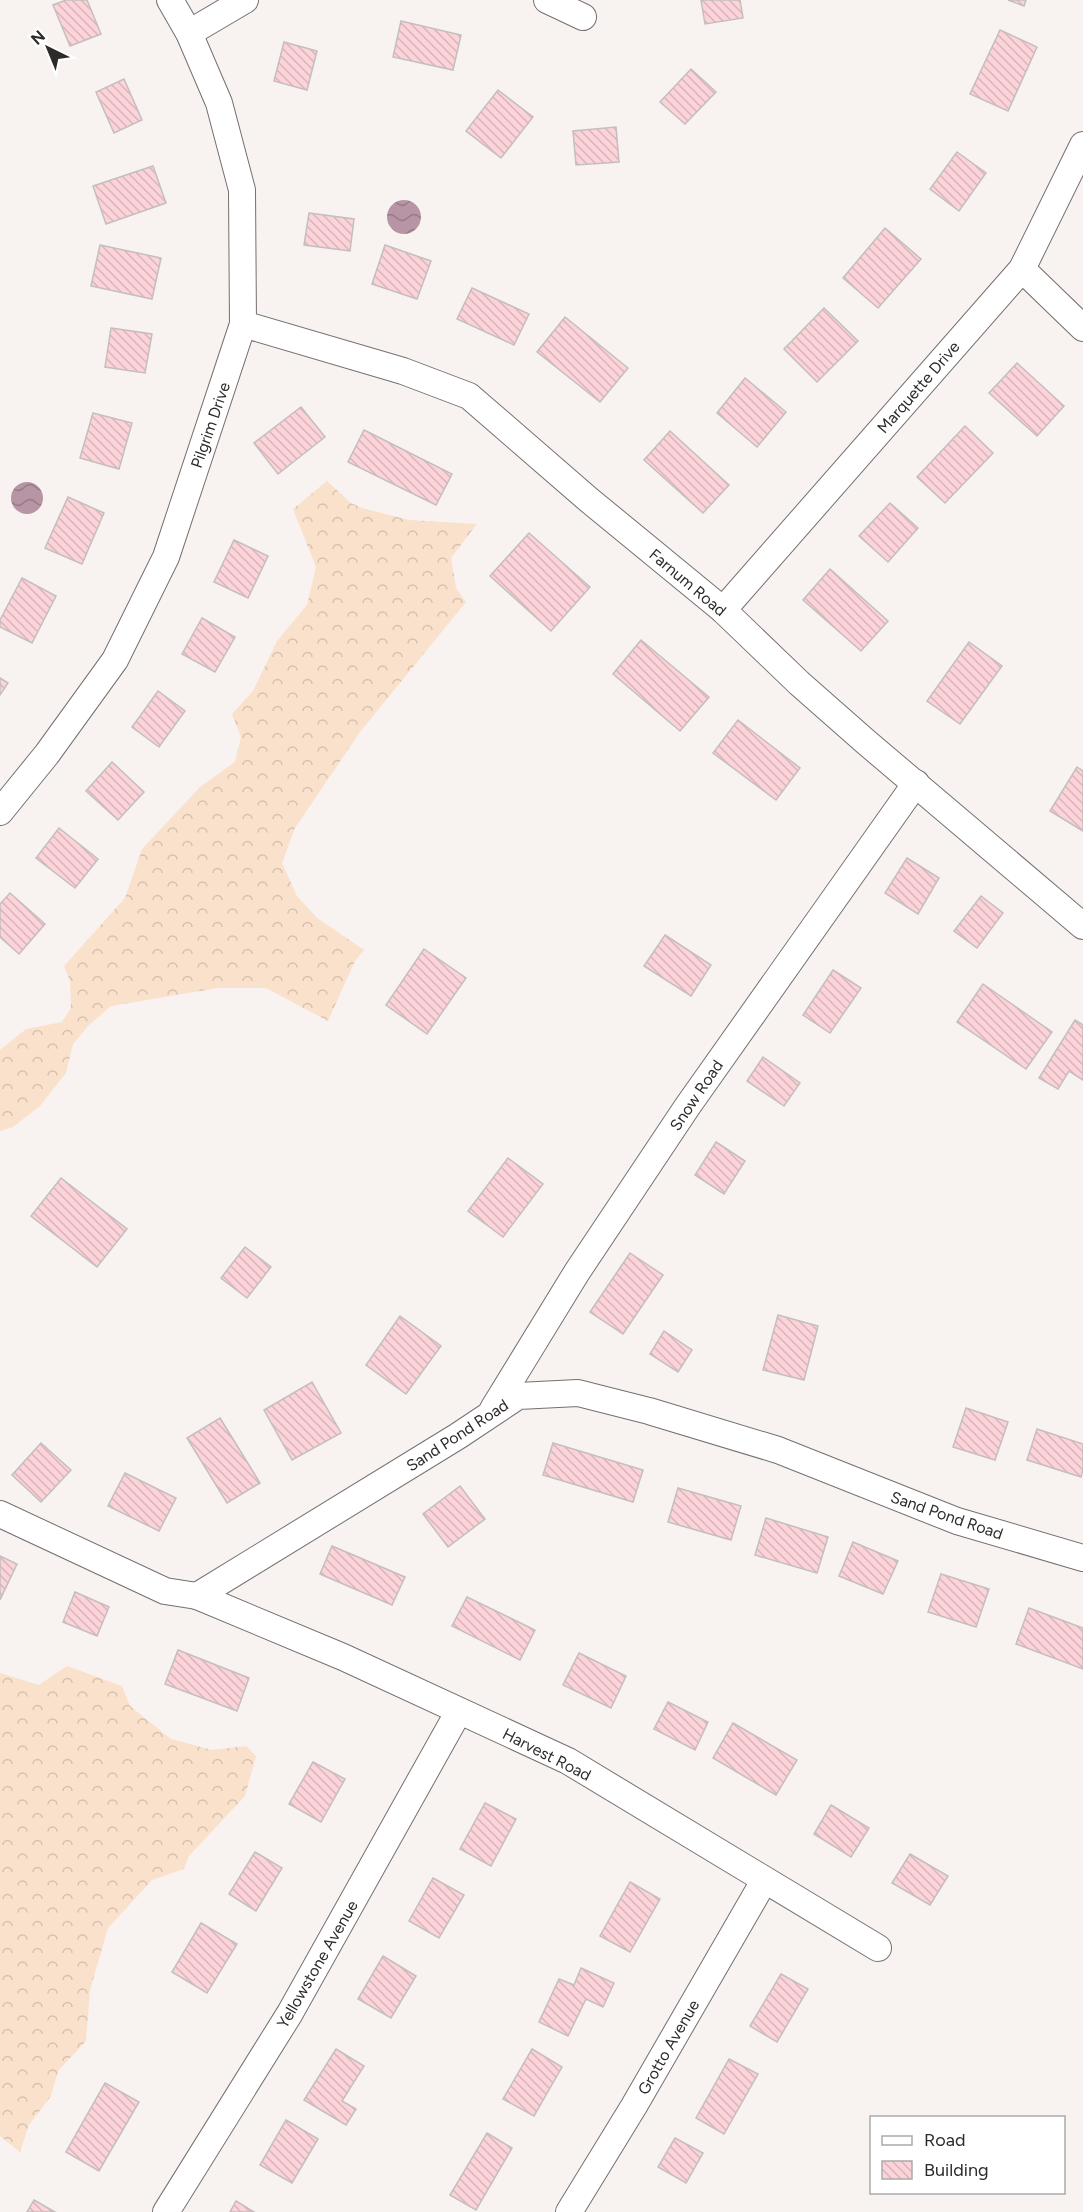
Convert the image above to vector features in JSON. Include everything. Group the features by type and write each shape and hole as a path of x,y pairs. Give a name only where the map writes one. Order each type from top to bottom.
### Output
{"street":[{"name":"Pilgrim Drive","path":"0,812 47,754 115,660 166,557 243,324 242,190 219,103 189,33 170,0"},
{"path":"189,33 245,0"},
{"path":"547,0 583,17"},
{"name":"Marquette Drive","path":"723,610 1022,269 1083,145"},
{"path":"1022,269 1083,327"},
{"name":"Farnum Road","path":"243,324 403,370 469,396 723,610 799,683 916,783 930,798 1083,926"},
{"name":"Snow Road","path":"489,1415 577,1272 687,1107 916,783"},
{"name":"Sand Pond Road","path":"197,1596 518,1396 578,1393 778,1450 957,1521 1083,1558"},
{"path":"0,1514 165,1591 197,1596"},
{"name":"Harvest Road","path":"197,1596 343,1657 568,1761 764,1881 878,1947"},
{"name":"Yellowstone Avenue","path":"166,2212 291,2013 459,1711"},
{"name":"Grotto Avenue","path":"569,2212 634,2106 764,1881"}],"green space":[{"path":"327,481 351,503 362,508 409,520 477,524 451,558 456,588 466,602 360,732 295,828 282,863 297,896 317,918 364,950 355,961 328,1021 266,988 218,988 111,1006 88,1026 73,1044 66,1073 40,1106 13,1127 0,1131 0,1050 26,1029 62,1022 71,1008 70,981 64,966 125,898 142,849 200,787 235,762 241,737 232,714 253,691 277,641 307,605 316,567 293,509"},
{"path":"67,1666 122,1686 130,1706 171,1739 212,1750 246,1746 256,1756 245,1796 189,1856 184,1869 152,1880 108,1928 90,1990 86,2041 58,2071 51,2096 29,2125 20,2152 0,2136 0,1673 39,1685"}],"water":[{"path":"404,200 416,205 421,217 416,229 404,234 392,229 387,217 392,205"},
{"path":"27,482 39,486 43,498 39,510 27,514 15,510 11,498 15,486"}],"building":[{"path":"66,0 87,0 101,34 70,46 53,5"},
{"path":"701,0 740,0 743,18 705,24"},
{"path":"1008,0 1026,0 1024,6"},
{"path":"401,21 461,35 453,70 393,57"},
{"path":"1000,30 1037,47 1008,111 970,94"},
{"path":"284,42 317,51 307,90 274,81"},
{"path":"691,69 716,92 685,124 660,102"},
{"path":"124,79 142,120 114,133 96,92"},
{"path":"498,90 533,117 501,158 466,131"},
{"path":"616,127 619,162 576,165 573,131"},
{"path":"957,152 986,173 959,211 930,189"},
{"path":"153,166 166,203 106,224 93,186"},
{"path":"309,213 354,219 350,251 304,245"},
{"path":"885,228 921,259 878,308 843,278"},
{"path":"100,245 161,258 152,299 91,286"},
{"path":"385,245 431,261 417,299 372,284"},
{"path":"472,288 529,314 514,345 457,319"},
{"path":"824,308 858,341 817,382 784,349"},
{"path":"565,317 628,368 600,402 537,352"},
{"path":"111,328 152,334 145,373 105,367"},
{"path":"1017,363 1064,406 1037,436 989,393"},
{"path":"745,378 786,412 757,447 717,413"},
{"path":"301,407 325,437 278,474 254,443"},
{"path":"93,413 132,423 119,469 80,458"},
{"path":"965,426 993,453 945,503 917,477"},
{"path":"364,430 452,474 436,505 348,462"},
{"path":"670,431 729,485 703,513 644,460"},
{"path":"68,497 104,513 82,564 45,548"},
{"path":"890,503 918,528 888,562 859,536"},
{"path":"529,533 590,587 551,631 490,576"},
{"path":"234,540 268,556 248,598 214,582"},
{"path":"830,569 888,621 861,651 803,600"},
{"path":"22,578 56,596 32,643 0,627 0,620"},
{"path":"202,618 235,637 215,672 182,654"},
{"path":"641,640 709,697 680,731 613,674"},
{"path":"969,642 1002,666 960,724 927,701"},
{"path":"0,678 8,683 0,695"},
{"path":"158,691 185,711 159,747 132,727"},
{"path":"738,720 800,768 776,800 713,753"},
{"path":"112,762 144,792 118,820 86,791"},
{"path":"1077,767 1083,771 1083,831 1050,811"},
{"path":"59,828 98,859 75,888 36,858"},
{"path":"907,858 939,878 918,914 885,893"},
{"path":"10,893 45,924 19,954 0,937 0,904"},
{"path":"981,896 1003,913 977,948 954,931"},
{"path":"665,935 711,965 691,996 644,966"},
{"path":"424,949 466,978 427,1034 386,1005"},
{"path":"833,970 861,988 830,1033 803,1015"},
{"path":"983,984 1052,1032 1026,1069 957,1022"},
{"path":"1075,1020 1083,1025 1083,1080 1069,1071 1058,1089 1039,1078"},
{"path":"763,1057 800,1083 784,1106 747,1081"},
{"path":"716,1142 745,1161 724,1194 695,1175"},
{"path":"508,1158 543,1184 503,1237 468,1211"},
{"path":"61,1178 127,1229 97,1267 31,1216"},
{"path":"245,1247 271,1267 247,1298 221,1278"},
{"path":"630,1253 663,1275 623,1334 590,1312"},
{"path":"778,1315 818,1326 804,1380 763,1370"},
{"path":"400,1316 441,1346 406,1394 366,1365"},
{"path":"664,1331 692,1350 678,1372 650,1354"},
{"path":"312,1382 341,1433 292,1460 264,1410"},
{"path":"966,1408 1008,1422 995,1460 953,1447"},
{"path":"220,1418 260,1483 227,1503 187,1438"},
{"path":"1037,1429 1083,1444 1081,1477 1027,1460"},
{"path":"41,1443 71,1470 41,1502 12,1475"},
{"path":"553,1443 643,1470 633,1502 543,1475"},
{"path":"125,1473 176,1498 159,1531 108,1506"},
{"path":"460,1486 485,1519 448,1547 423,1514"},
{"path":"678,1488 741,1506 731,1540 668,1522"},
{"path":"766,1518 828,1537 817,1573 755,1555"},
{"path":"853,1542 898,1561 883,1594 839,1576"},
{"path":"332,1546 405,1577 392,1605 320,1574"},
{"path":"0,1556 17,1564 0,1600"},
{"path":"941,1574 989,1589 976,1627 928,1612"},
{"path":"75,1592 109,1607 97,1636 63,1622"},
{"path":"467,1597 535,1630 520,1660 452,1626"},
{"path":"1029,1608 1083,1628 1083,1669 1016,1644"},
{"path":"178,1650 249,1678 237,1711 165,1684"},
{"path":"579,1653 626,1676 611,1708 563,1685"},
{"path":"668,1702 708,1722 695,1750 654,1729"},
{"path":"733,1723 797,1760 776,1795 713,1758"},
{"path":"313,1762 345,1779 321,1822 289,1804"},
{"path":"485,1803 516,1819 491,1866 460,1849"},
{"path":"831,1805 869,1828 851,1857 814,1834"},
{"path":"255,1852 282,1868 256,1911 229,1894"},
{"path":"910,1854 948,1876 930,1905 892,1883"},
{"path":"433,1878 464,1895 439,1938 409,1921"},
{"path":"630,1882 660,1899 630,1952 600,1936"},
{"path":"201,1923 237,1944 207,1993 172,1972"},
{"path":"383,1956 416,1976 391,2018 358,1999"},
{"path":"581,1968 614,1983 603,2007 586,1999 568,2036 539,2022 559,1979 574,1985"},
{"path":"781,1974 808,1989 777,2042 750,2026"},
{"path":"336,2049 364,2066 342,2101 356,2109 346,2125 304,2100"},
{"path":"532,2049 562,2067 534,2116 503,2099"},
{"path":"729,2059 758,2074 724,2134 696,2118"},
{"path":"105,2083 139,2102 99,2171 66,2152"},
{"path":"286,2120 318,2139 292,2183 260,2165"},
{"path":"487,2133 512,2148 476,2210 450,2195"},
{"path":"675,2138 703,2153 686,2183 658,2167"},
{"path":"34,2200 55,2212 27,2212"},
{"path":"236,2201 254,2212 230,2212"}]}
